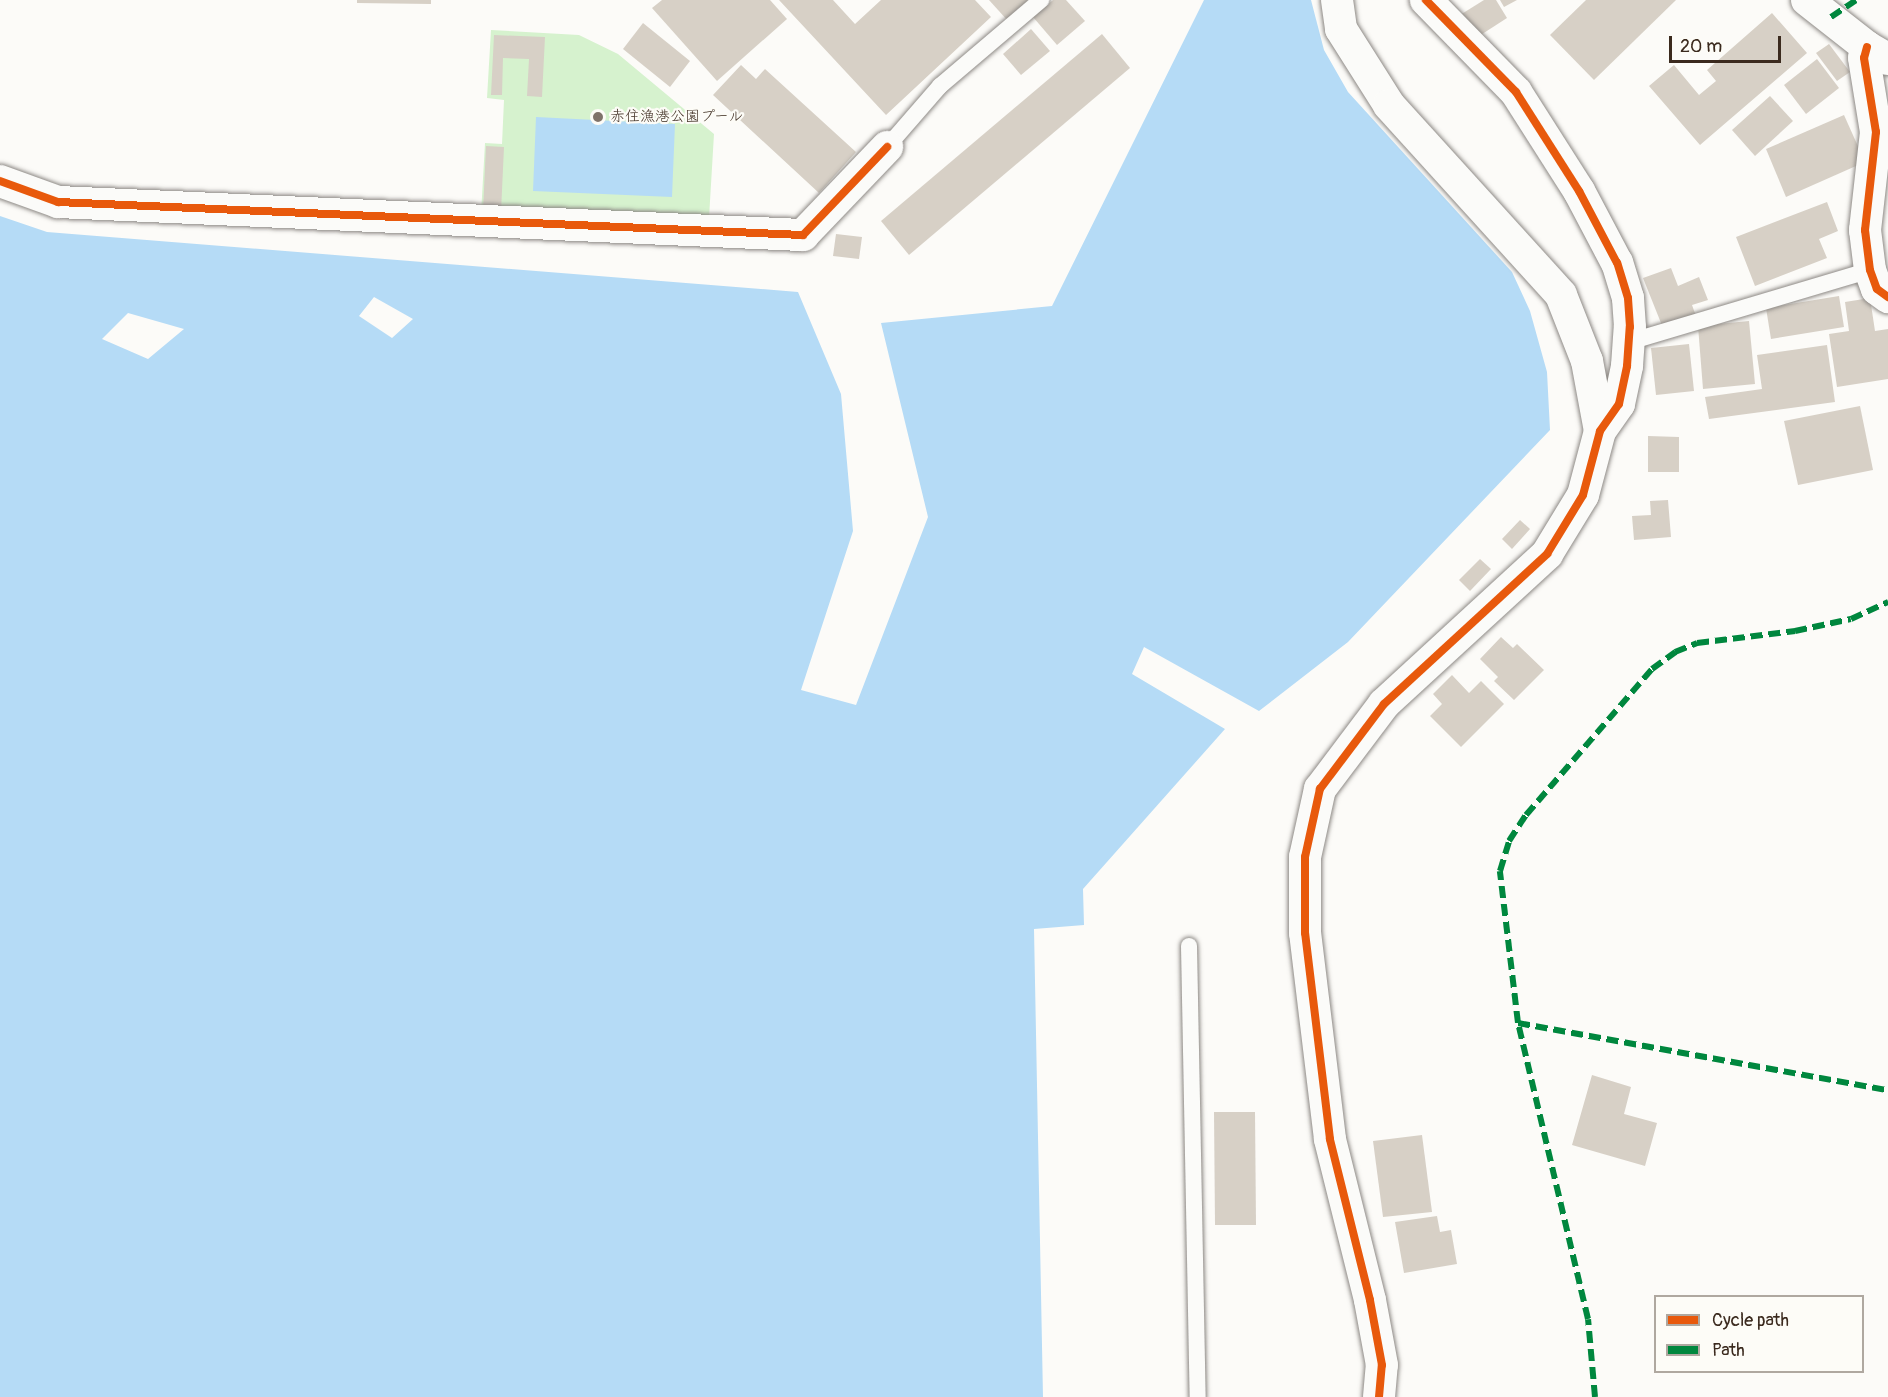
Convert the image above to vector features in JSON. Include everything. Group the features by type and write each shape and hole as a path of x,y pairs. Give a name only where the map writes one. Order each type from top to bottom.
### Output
{"street":[{"path":"1337,0 1341,29 1389,105 1561,295 1587,361 1600,431"},
{"path":"1379,1397 1382,1365 1370,1300 1330,1139 1305,933 1305,857 1320,789 1384,704 1548,554 1583,495 1600,431 1619,404 1628,366 1629,342 1628,298 1617,263 1579,191 1516,92 1426,0"},
{"path":"1807,0 1877,53"},
{"path":"1877,53 1864,58 1876,132 1865,230 1870,270 1877,289 1888,297"},
{"path":"0,181 58,202 803,235 887,147"}],"lane":[{"path":"887,147 940,86 1041,0"},
{"path":"1629,342 1870,270"},
{"path":"1189,946 1198,1397"}],"green space":[{"name":"赤住漁港公園プール","path":"491,30 579,35 618,54 714,134 709,218 505,206 481,214 485,143 502,144 504,100 487,98"}],"water":[{"path":"1204,0 1311,0 1324,50 1348,92 1512,272 1530,311 1547,372 1550,430 1348,642 1259,711 1144,647 1132,674 1225,729 1083,889 1084,925 1034,929 1043,1397 0,1397 0,216 47,232 798,292 841,394 853,531 801,690 856,705 928,517 881,323 1052,306","holes":["374,297 413,319 392,338 359,316","128,313 184,329 148,359 102,339"]},
{"path":"536,117 675,124 672,197 533,191"}],"building":[{"path":"357,0 431,0 431,4 357,3"},
{"path":"662,0 770,0 787,19 717,81 652,8"},
{"path":"779,0 833,0 855,24 881,0 975,0 991,17 886,115"},
{"path":"989,0 1027,0 1029,2 1008,21"},
{"path":"1053,0 1066,0 1085,21 1057,45 1033,17"},
{"path":"1484,0 1496,0 1507,18 1476,38 1460,15"},
{"path":"1500,0 1517,0 1504,7"},
{"path":"1586,0 1676,0 1594,80 1550,35"},
{"path":"1772,13 1807,53 1700,145 1649,86 1674,65 1699,95 1716,81 1707,70"},
{"path":"643,23 690,61 670,87 623,49"},
{"path":"1031,29 1050,51 1021,75 1003,54"},
{"path":"1102,34 1130,68 909,255 881,221"},
{"path":"494,35 545,37 542,97 527,96 529,59 503,58 502,95 491,95"},
{"path":"1829,44 1850,72 1837,81 1816,53"},
{"path":"1817,59 1839,88 1806,114 1784,85"},
{"path":"741,65 756,79 765,69 856,152 819,193 713,95"},
{"path":"1770,96 1793,121 1755,156 1732,130"},
{"path":"1844,115 1865,162 1786,197 1766,149"},
{"path":"486,146 504,147 501,212 483,211"},
{"path":"1827,202 1838,231 1819,239 1827,258 1755,286 1736,237"},
{"path":"836,234 862,237 859,259 833,256"},
{"path":"1671,268 1678,286 1699,277 1708,300 1692,305 1696,316 1663,328 1643,278"},
{"path":"1839,296 1844,327 1771,339 1766,308"},
{"path":"1870,298 1875,331 1888,329 1888,379 1837,387 1829,334 1849,331 1845,302"},
{"path":"1749,321 1755,384 1703,389 1698,326"},
{"path":"1689,344 1694,391 1656,395 1651,348"},
{"path":"1827,345 1835,402 1709,419 1705,397 1762,389 1757,355"},
{"path":"1860,406 1873,470 1798,485 1784,421"},
{"path":"1648,436 1679,437 1679,472 1648,472"},
{"path":"1668,500 1671,537 1634,540 1632,516 1651,515 1650,501"},
{"path":"1520,520 1530,529 1512,549 1502,539"},
{"path":"1480,559 1491,569 1470,591 1459,580"},
{"path":"1501,637 1513,648 1517,644 1544,670 1514,700 1494,681 1498,677 1480,659"},
{"path":"1452,675 1469,693 1481,681 1504,704 1461,747 1430,716 1442,704 1433,694"},
{"path":"1592,1075 1631,1087 1624,1114 1657,1123 1645,1166 1572,1145"},
{"path":"1214,1112 1255,1112 1256,1225 1215,1225"},
{"path":"1422,1135 1432,1212 1383,1217 1373,1141"},
{"path":"1437,1216 1440,1232 1451,1230 1457,1264 1404,1273 1395,1222"}],"marked path":[{"path":"1831,17 1856,0"},
{"path":"1595,1397 1588,1319 1518,1023 1500,871 1509,841 1526,815 1652,669 1675,652 1697,643 1795,631 1851,619 1888,602"},
{"path":"1518,1023 1888,1090"}],"cycle path":[{"path":"1379,1397 1382,1365 1370,1300 1330,1139 1305,933 1305,857 1320,789 1384,704 1547,554 1583,495 1600,431 1619,404 1627,366 1630,327 1628,298 1617,263 1579,191 1516,92 1426,0"},
{"path":"1867,47 1864,58 1876,132 1865,230 1870,270 1877,289 1888,297"},
{"path":"0,181 58,202 803,235 887,147"}],"place":[{"name":"赤住漁港公園プール","path":"598,117"}]}
